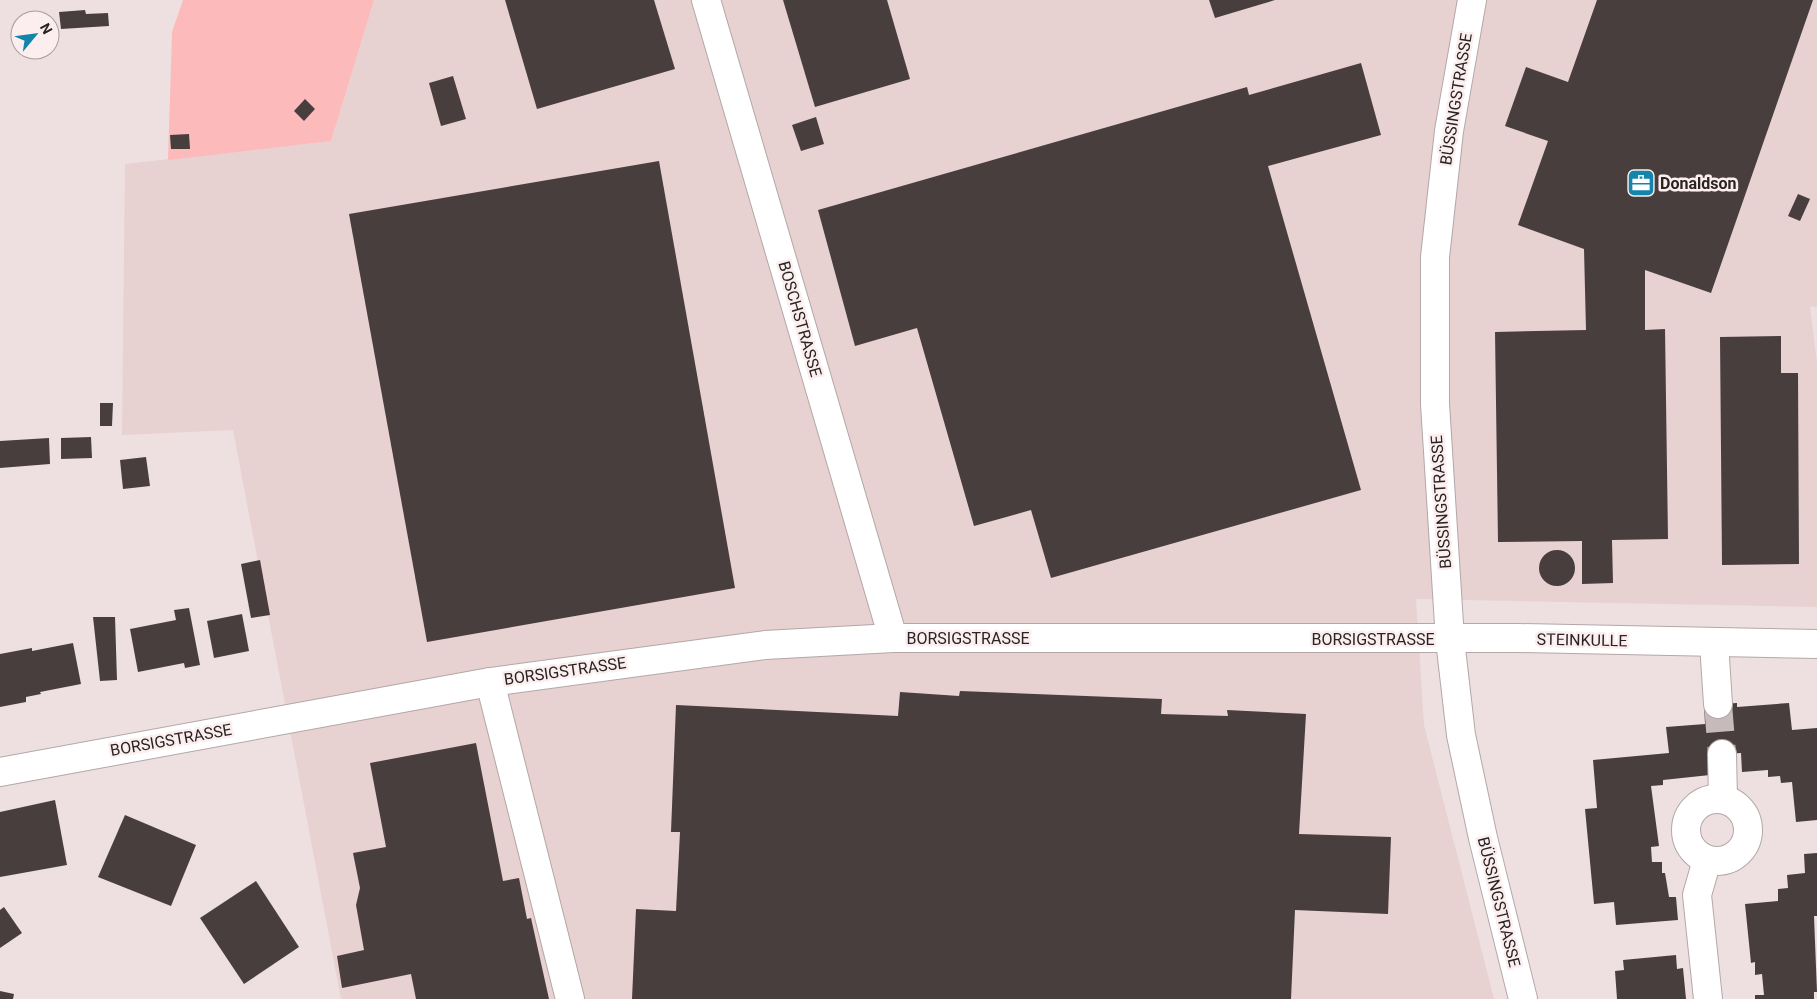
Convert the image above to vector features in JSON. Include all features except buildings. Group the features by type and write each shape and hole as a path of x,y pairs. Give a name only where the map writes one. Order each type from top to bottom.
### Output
{"street":[{"name":"BOSCHSTRASSE","path":"706,0 893,638"},
{"name":"BÜSSINGSTRASSE","path":"1472,0 1449,131 1435,257 1435,404 1450,640 1463,745 1483,838 1523,999"},
{"name":"BORSIGSTRASSE","path":"0,772 490,682 765,644 893,638 1450,640"},
{"name":"STEINKULLE","path":"1450,640 1519,638 1817,644"},
{"path":"1714,643 1718,704"},
{"name":"BORSIGSTRASSE","path":"490,682 570,999"},
{"path":"1722,754 1723,799"},
{"path":"1713,798 1723,799 1733,802 1746,818 1748,838 1743,848 1736,855 1717,862 1707,860 1690,847 1686,837 1688,816 1694,808 1703,802 1713,798"},
{"path":"1707,860 1697,895 1708,999"}],"shaded area":[{"path":"183,0 374,0 331,141 168,160 172,32"},
{"path":"374,0 1817,0 1817,307 1810,306 1817,363 1817,607 1416,599 1424,725 1494,999 341,999 233,430 122,435 125,164 331,141"}],"tunnel":[{"path":"1718,704 1722,754"}],"place":[{"name":"Donaldson","path":"1641,183"}]}
